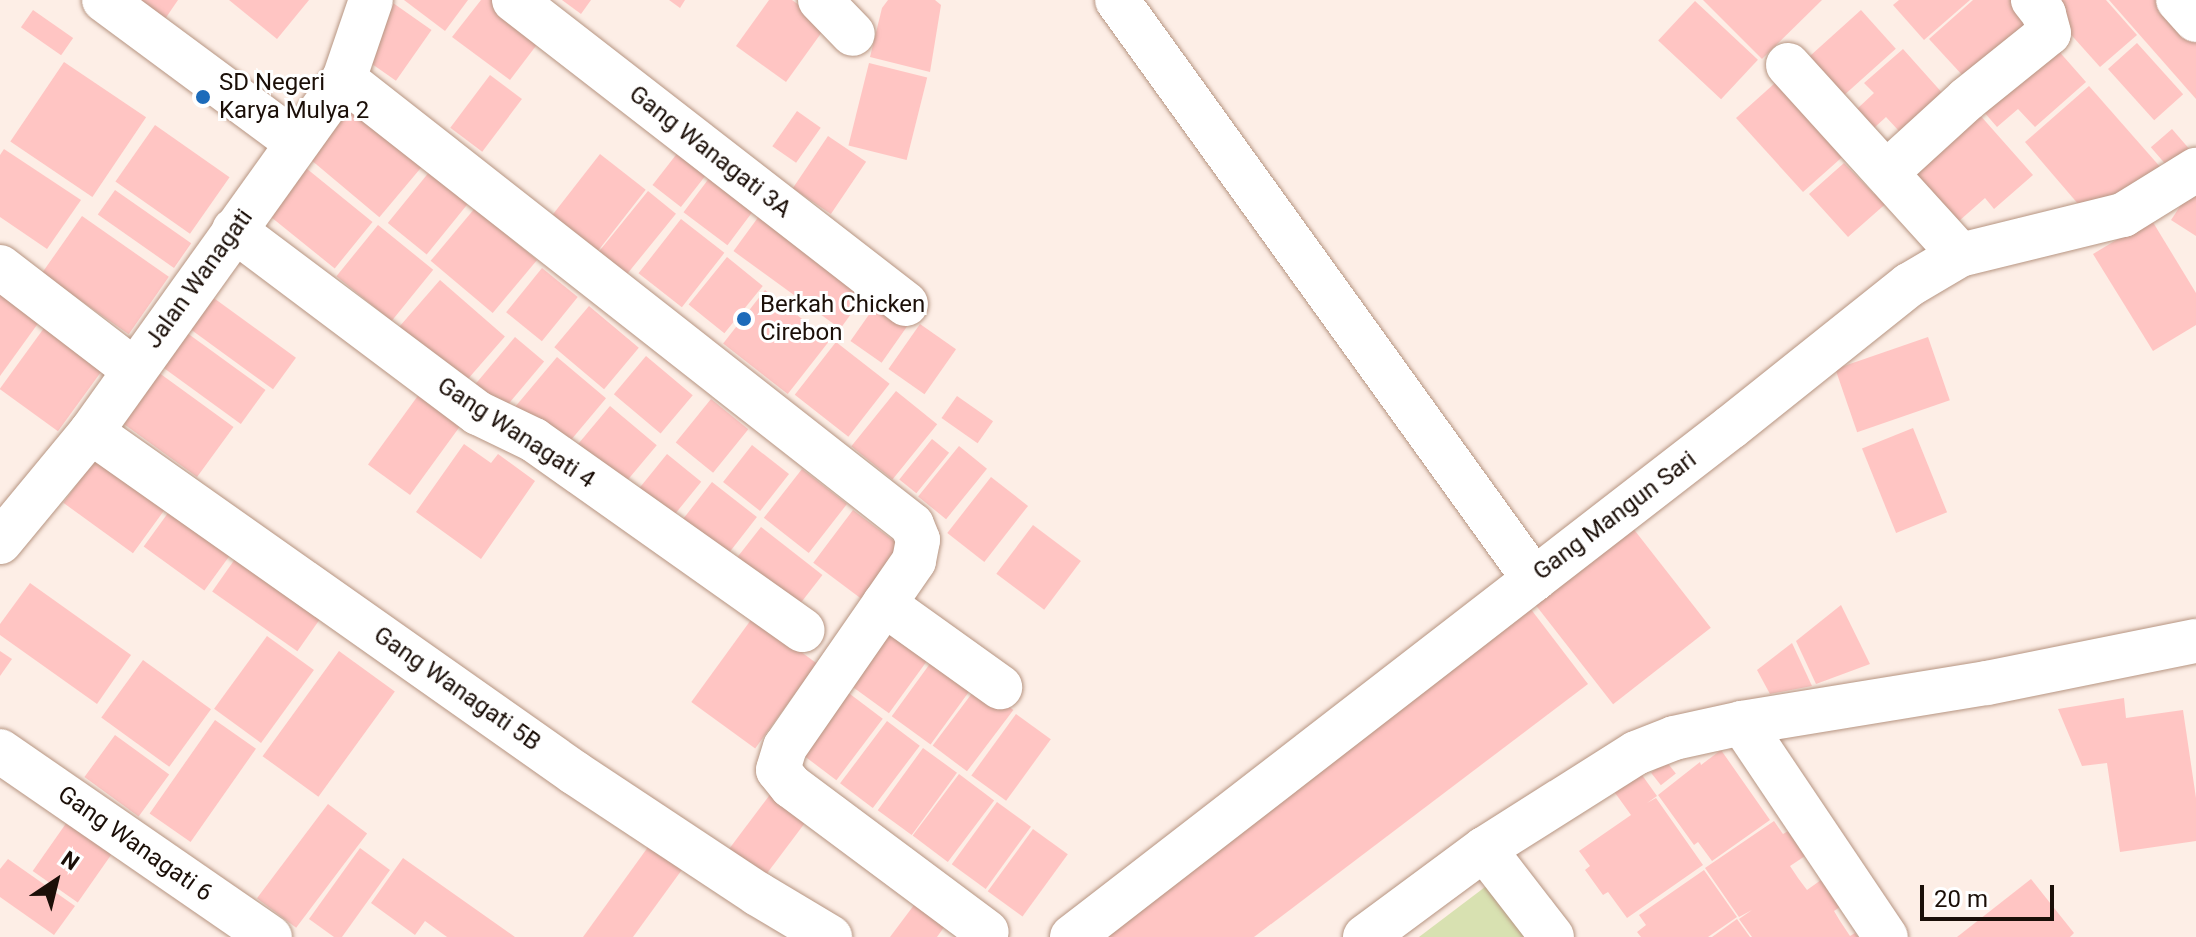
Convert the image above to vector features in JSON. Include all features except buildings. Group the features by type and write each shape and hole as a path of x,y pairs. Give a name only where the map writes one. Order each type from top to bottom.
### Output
{"street":[{"path":"104,0 297,143"},
{"name":"Jalan Wanagati","path":"1,537 91,432 344,79 371,0"},
{"name":"Gang Wanagati 3A","path":"514,0 906,304"},
{"path":"820,0 853,34"},
{"path":"1117,0 1534,579"},
{"path":"1887,172 1967,99 2049,33 2044,14 2033,0"},
{"path":"2178,0 2196,20"},
{"path":"1788,65 1960,255"},
{"path":"344,79 912,525 918,540 914,561 785,747 778,770 791,786 987,932"},
{"name":"Gang Mangun Sari","path":"1072,937 1909,285 1960,255 2123,215 2196,170"},
{"name":"Gang Wanagati 4","path":"234,230 478,413 534,440 802,630"},
{"path":"0,267 134,370"},
{"name":"Gang Wanagati 5B","path":"91,432 575,773 758,894 830,937"},
{"path":"884,604 1000,687"},
{"path":"1365,937 1484,849 1636,753 1674,738 1742,723 1987,683 2196,641"},
{"path":"1742,723 1886,937"},
{"name":"Gang Wanagati 6","path":"0,751 270,937"},
{"path":"1484,849 1552,937"}],"green space":[{"path":"1489,884 1528,937 1419,937"}],"place":[{"name":"SD Negeri Karya Mulya 2","path":"203,97"},
{"name":"Berkah Chicken Cirebon","path":"744,319"}]}
